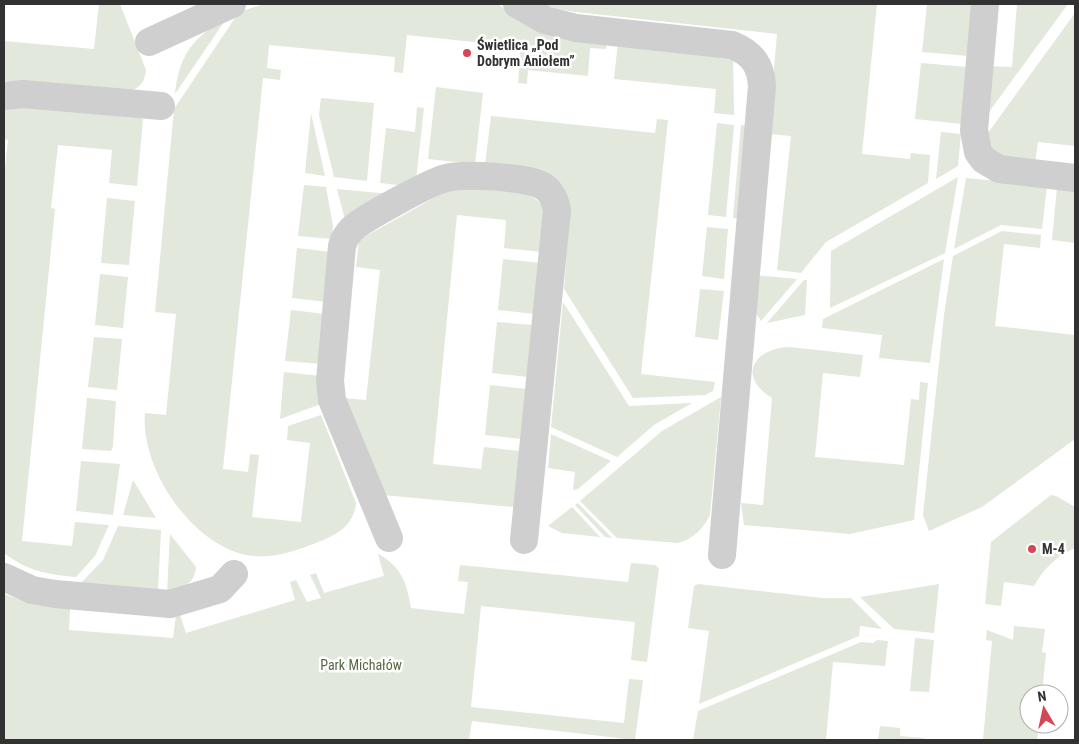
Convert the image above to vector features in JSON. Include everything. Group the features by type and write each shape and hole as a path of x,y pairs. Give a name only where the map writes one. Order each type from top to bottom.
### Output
{"street":[{"path":"150,42 232,4"},
{"path":"518,4 545,20 576,28 732,45 750,54 760,69 762,86 722,555"},
{"path":"985,4 974,130 978,152 992,166 1010,172 1075,178"},
{"path":"4,96 23,94 161,106"},
{"path":"390,538 332,400 330,376 342,246 350,231 365,220 437,180 466,175 524,181 540,185 551,194 557,210 524,540"},
{"path":"4,577 32,590 55,594 170,604 220,589 234,574"}],"green space":[{"path":"99,4 120,4 146,70 145,77 140,85 131,91 4,81 4,41 94,49"},
{"path":"264,4 497,4 525,21 607,41 606,49 590,48 588,76 528,70 527,84 518,83 521,47 407,35 403,73 394,72 395,57 269,45 267,68 281,70 280,80 263,78 223,469 248,472 250,454 259,455 252,517 301,522 310,443 287,440 288,426 321,415 356,503 355,511 348,524 330,537 278,555 253,556 232,550 211,539 192,523 175,504 162,482 152,459 146,435 145,413 166,415 176,314 155,312 174,109 239,12"},
{"path":"544,4 877,4 862,154 910,159 911,153 930,155 928,183 826,242 801,273 777,270 791,136 768,134 777,34 576,12 556,9"},
{"path":"927,4 973,4 968,56 922,52"},
{"path":"1017,4 1068,4 986,116 990,66 1012,67"},
{"path":"1075,13 1075,146 1038,142 1035,164 994,154 985,137"},
{"path":"226,19 175,94 180,68 196,40"},
{"path":"618,42 733,56 734,115 714,113 716,89 614,79"},
{"path":"921,63 967,67 962,124 915,119"},
{"path":"436,87 483,93 475,164 428,159"},
{"path":"321,98 374,103 367,181 334,177 319,115"},
{"path":"11,105 135,116 143,119 137,186 109,183 112,150 58,145 51,208 55,209 22,541 72,546 75,522 109,525 95,556 76,577 56,575 29,568 4,553 4,178 8,140 4,139 4,107"},
{"path":"417,107 424,108 416,180 407,186 380,183 386,128 415,132"},
{"path":"311,113 325,176 305,173"},
{"path":"491,116 655,133 657,119 668,120 641,374 715,382 713,391 705,395 633,398 564,289 570,210 485,165"},
{"path":"717,123 734,125 726,217 708,215"},
{"path":"741,125 747,126 739,218 733,218"},
{"path":"941,132 961,134 958,166 936,179"},
{"path":"958,177 945,253 830,308 831,251"},
{"path":"966,178 1047,186 1042,229 1001,225 954,249"},
{"path":"304,185 326,187 333,226 332,239 298,236"},
{"path":"1057,187 1075,189 1075,243 1052,240"},
{"path":"487,188 516,191 538,201 543,209 542,252 504,248 506,220 457,215 433,464 481,469 484,447 520,451 514,507 383,495 342,398 366,400 380,270 356,267 359,240 450,189"},
{"path":"337,189 390,194 345,220"},
{"path":"107,198 135,201 129,265 101,263"},
{"path":"707,227 728,229 724,279 702,276"},
{"path":"1002,231 1041,235 1040,248 1004,244 995,326 1075,335 1075,439 982,507 929,531 923,515 944,315 953,256"},
{"path":"297,248 331,252 327,302 292,298"},
{"path":"503,259 540,263 535,314 498,310"},
{"path":"944,259 930,363 879,358 882,335 822,328 823,319"},
{"path":"100,274 128,277 123,328 95,325"},
{"path":"753,275 797,279 761,321 753,309"},
{"path":"804,280 807,280 805,315 767,323"},
{"path":"700,289 724,291 718,340 695,337"},
{"path":"563,302 629,406 692,403 654,425 617,457 551,427"},
{"path":"291,310 325,314 321,364 285,361"},
{"path":"497,322 534,325 528,377 492,373"},
{"path":"94,337 122,339 117,390 88,387"},
{"path":"790,347 863,355 860,377 823,373 815,457 904,465 911,399 919,400 920,382 928,383 914,520 850,534 744,525 741,503 763,505 772,398 761,390 755,381 754,365 767,352"},
{"path":"284,372 320,376 321,404 280,419"},
{"path":"490,385 527,389 521,439 485,435"},
{"path":"721,397 710,515 701,529 693,536 678,543 617,538 580,501 662,431"},
{"path":"87,398 116,401 111,451 82,449"},
{"path":"551,434 611,461 578,489 573,490 575,472 548,468"},
{"path":"81,461 120,464 113,515 76,511"},
{"path":"133,480 156,518 123,515"},
{"path":"1051,495 1075,507 1075,548 1052,563 1034,586 1004,582 1001,606 985,604 991,542"},
{"path":"578,503 612,538 605,537 575,505"},
{"path":"572,507 600,537 562,533 548,526"},
{"path":"118,526 161,530 158,592 79,585 103,560"},
{"path":"170,534 196,567 190,582 177,590 167,593"},
{"name":"Park Michałów","path":"378,554 392,564 402,576 411,608 464,614 468,582 458,581 460,565 628,582 631,563 655,565 659,568 647,662 631,660 635,622 481,606 471,707 624,723 629,679 643,680 635,740 472,721 469,740 4,740 4,594 26,602 70,609 69,630 173,638 176,615 180,615 186,633 295,600 290,582 296,580 307,602 321,598 310,575 316,573 324,593 384,576"},
{"path":"698,584 823,598 851,598 882,629 860,626 859,636 699,704 709,631 688,628 694,586"},
{"path":"939,584 934,633 894,629 860,597"},
{"path":"1014,626 1045,629 1042,652 1046,653 1043,684 1019,684 1019,734 1038,734 1037,740 983,740 992,641 986,640 987,630 1013,640"},
{"path":"915,638 934,640 929,692 910,691"},
{"path":"877,640 888,641 885,666 833,662 826,740 693,740 698,711 861,642 873,643"},
{"path":"880,726 900,728 900,736 924,738 924,740 878,740"}],"place":[{"name":"Świetlica „Pod Dobrym Aniołem”","path":"467,53"},
{"name":"M-4","path":"1032,549"}]}
